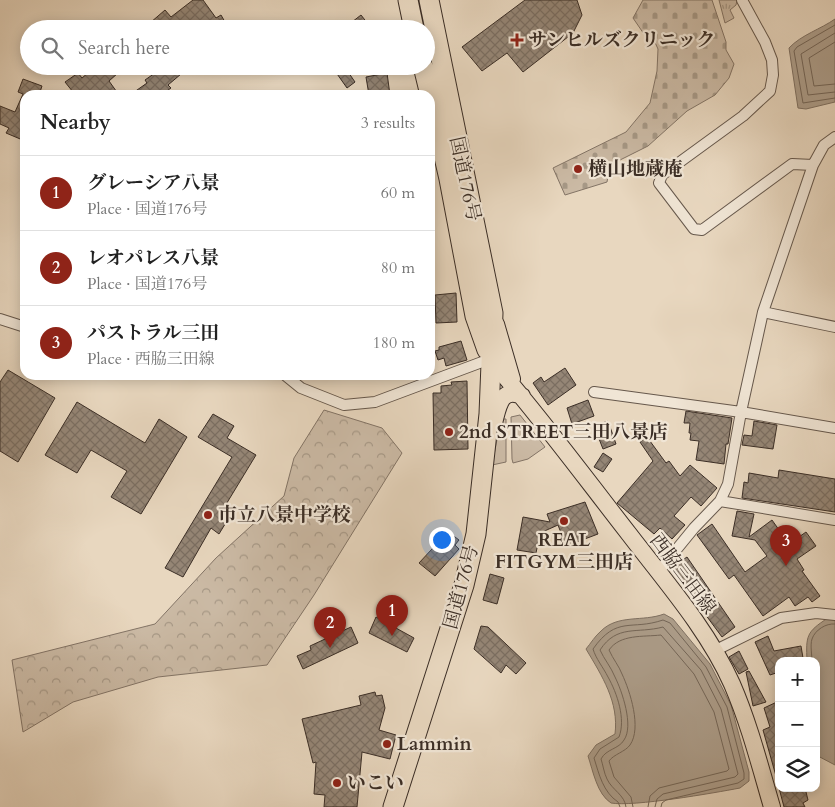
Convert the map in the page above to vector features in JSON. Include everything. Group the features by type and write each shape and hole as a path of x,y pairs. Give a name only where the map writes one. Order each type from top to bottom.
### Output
{"highway":[{"path":"408,0 412,20"},
{"name":"国道176号","path":"429,0 433,20"},
{"name":"国道176号","path":"394,807 464,585 476,534 489,414 493,313 435,29"},
{"name":"国道176号","path":"425,75 429,90"},
{"name":"国道176号","path":"435,118 449,179 475,316 490,358"}],"main road":[{"name":"西脇三田線","path":"493,313 505,356 520,393"},
{"name":"西脇三田線","path":"490,358 520,393 658,572 714,651 732,683 772,807"},
{"path":"484,465 498,404 502,399 512,394 520,393"}],"street":[{"path":"742,0 765,42 772,60 773,75 770,91 743,116 662,175 660,183 694,229 702,230 792,164 813,165"},
{"path":"658,572 694,528 720,501 728,484 741,412 763,312 813,165 824,145 835,137"},
{"path":"763,312 835,327"},
{"path":"0,319 20,325"},
{"path":"435,379 490,358"},
{"path":"291,380 301,388 344,405 375,402 432,380"},
{"path":"594,392 741,412 835,428"},
{"path":"720,501 835,520"},
{"path":"714,651 781,618 816,613 835,615"}],"green space":[{"path":"643,0 712,0 726,42 726,50 734,64 729,78 715,95 687,111 648,146 610,165 607,182 565,195 553,168 626,132 650,103 657,71 658,49 653,38 646,37 633,18"},
{"path":"719,0 737,0 736,5 730,10 734,18 725,23"},
{"path":"324,410 382,428 402,453 314,595 267,665 158,677 73,702 23,732 12,660 155,624 216,558 284,496 294,458"},
{"path":"520,415 545,447 528,459 513,463 511,417"},
{"path":"501,419 506,419 506,462 492,465"}],"water":[{"path":"835,19 835,102 806,109 798,108 789,48 799,39"},
{"path":"664,614 673,619 710,664 731,705 749,772 749,781 740,788 694,796 637,803 611,803 599,788 588,756 596,745 615,734 616,722 608,690 586,649 599,633 615,622"},
{"path":"828,618 835,619 835,765 820,757 820,657 807,657 807,640 815,627"}],"building":[{"path":"193,0 203,0 216,18 221,15 224,20 153,20 165,10 171,17"},
{"name":"サンヒルズクリニック","path":"525,0 577,0 582,15 573,33 523,72 507,53 482,71 462,47"},
{"path":"361,15 365,20 355,20"},
{"path":"75,75 80,75 82,78 86,75 116,75 109,81 115,90 71,90 65,82"},
{"path":"152,75 180,75 168,85 171,88 168,90 137,90 147,83 145,80"},
{"path":"338,75 350,75 355,82 347,88"},
{"path":"387,75 389,90 368,90 366,77"},
{"path":"23,79 42,86 41,90 20,90 20,93 18,92"},
{"path":"20,101 20,139 6,133 9,128 0,124 0,106 15,112"},
{"path":"456,293 457,322 436,323 435,295"},
{"path":"461,341 467,360 446,366 444,358 438,360 435,351 439,350 439,347"},
{"path":"565,368 576,385 548,405 533,383 541,377 544,382"},
{"path":"8,370 20,377 20,380 25,380 55,398 18,462 0,451 0,382"},
{"path":"467,381 468,449 434,450 433,393 441,393 441,386 452,385 451,382"},
{"path":"588,400 594,416 572,424 567,408"},
{"path":"77,402 145,443 159,419 187,437 141,514 111,497 127,471 91,450 77,473 45,455"},
{"path":"686,411 732,418 724,464 696,460 699,441 690,440 690,423 684,423"},
{"path":"213,414 234,426 227,438 256,455 222,511 230,516 219,534 211,528 183,577 165,568 232,457 198,437"},
{"path":"608,421 616,444 603,449 594,426"},
{"path":"754,421 777,425 773,449 742,445 744,435 752,436"},
{"path":"647,437 666,463 669,461 680,476 690,465 717,488 701,506 691,497 674,516 685,525 672,539 660,528 654,534 617,503 653,461 640,442"},
{"path":"603,453 612,459 603,472 594,467"},
{"path":"779,470 835,479 835,512 742,498 744,482 748,483 749,473 778,478"},
{"path":"585,502 598,534 566,546 558,525 540,533 536,553 517,550 523,517 550,522 547,514"},
{"path":"737,511 754,514 749,537 772,520 789,544 806,532 816,546 797,559 804,570 802,571 820,596 812,602 808,597 795,606 789,597 763,616 734,575 729,579 697,535 712,524 745,572 767,556 755,540 732,536"},
{"path":"451,534 459,540 455,545 459,549 435,576 419,563 444,536 447,538"},
{"path":"687,557 735,627 722,637 671,568"},
{"path":"490,574 504,578 497,604 483,600"},
{"path":"376,617 414,638 407,652 369,633"},
{"path":"481,626 488,627 526,663 516,674 506,665 501,673 474,649"},
{"path":"351,627 358,643 303,669 297,656 311,650 310,646"},
{"path":"768,636 774,651 801,646 803,657 775,657 775,673 770,675 755,642"},
{"path":"739,651 748,669 739,674 729,657"},
{"path":"749,671 766,702 753,706 746,672"},
{"path":"375,692 376,696 382,695 385,708 379,730 396,735 390,759 362,752 357,807 324,807 325,795 314,794 316,762 313,763 302,719 361,705 359,696"},
{"path":"775,703 775,772 763,730 770,727 764,708"},
{"path":"780,792 806,792 808,800 803,803 805,807 784,807"}],"place":[{"name":"サンヒルズクリニック","path":"517,40"},
{"name":"横山地蔵庵","path":"578,169"},
{"name":"2nd STREET三田八景店","path":"449,432"},
{"name":"市立八景中学校","path":"208,515"},
{"name":"REAL FITGYM三田店","path":"564,521"},
{"name":"パストラル三田","path":"786,566"},
{"name":"グレーシア八景","path":"392,636"},
{"name":"レオパレス八景","path":"330,648"},
{"name":"Lammin","path":"387,744"},
{"name":"いこい","path":"337,783"}]}
